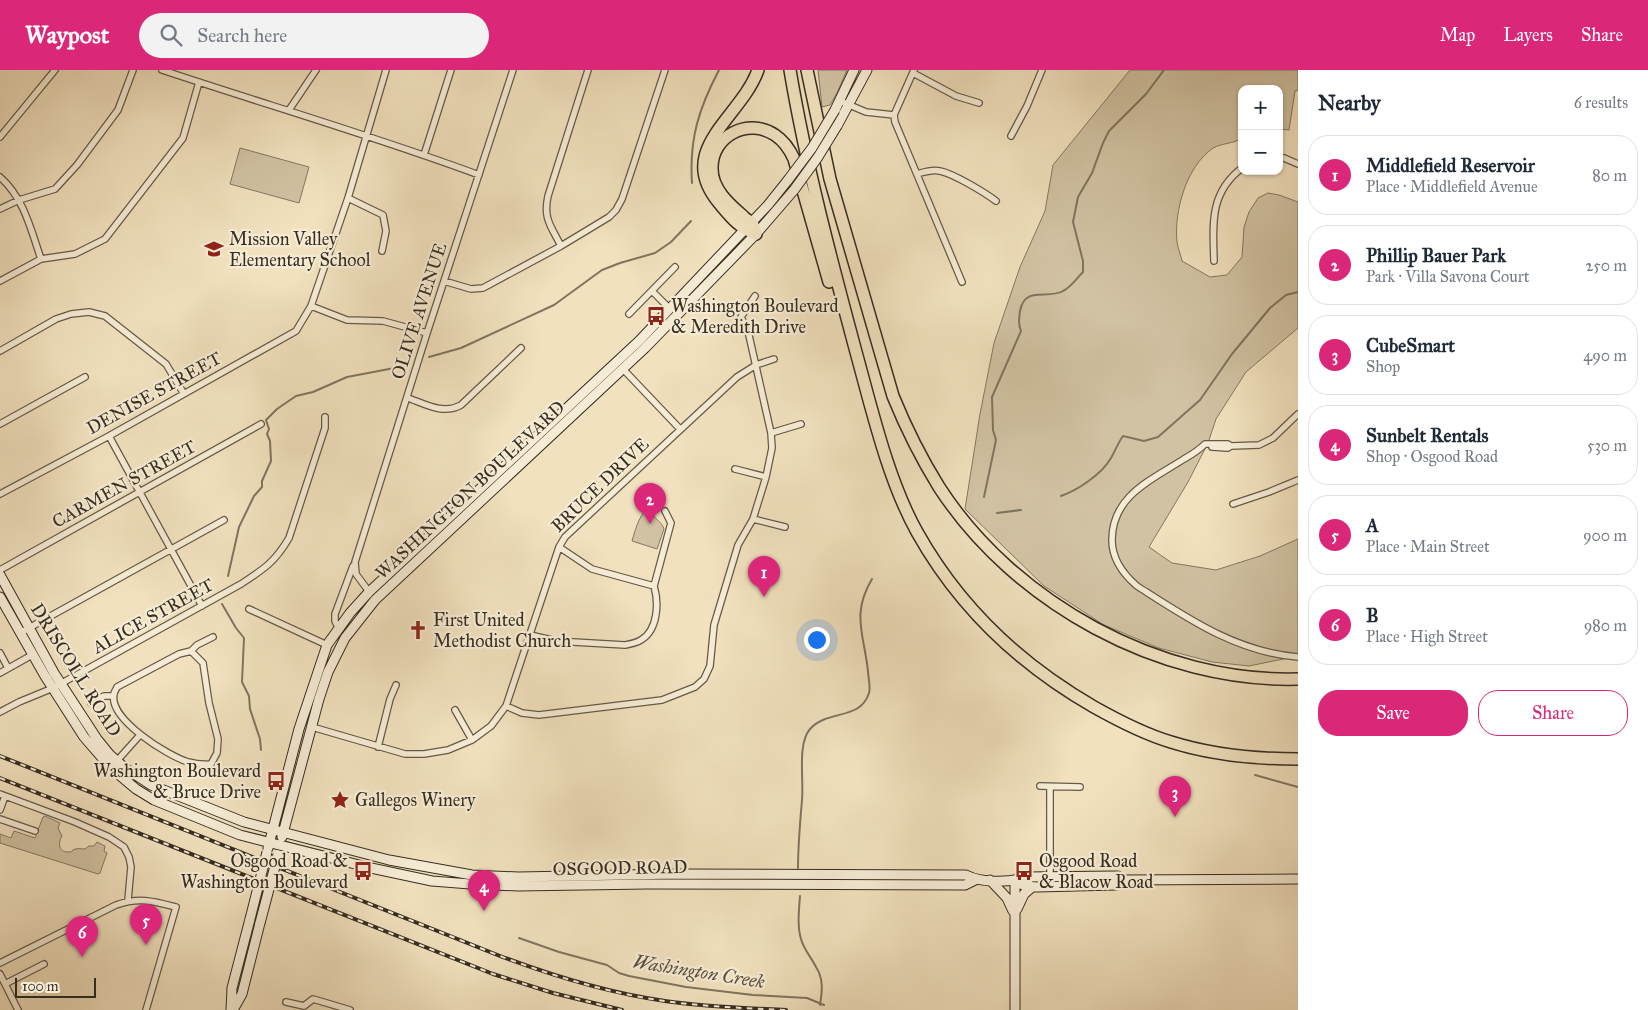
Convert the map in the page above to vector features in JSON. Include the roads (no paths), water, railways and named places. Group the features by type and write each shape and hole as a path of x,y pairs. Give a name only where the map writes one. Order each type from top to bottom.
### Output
{"highway":[{"path":"751,229 732,219 713,196 704,177 703,166 707,146 712,137 743,97 758,70"},
{"path":"790,70 801,128 834,271 863,377 897,488 916,530 936,564 984,623 1009,648 1039,672 1070,693 1132,727 1194,748 1258,758 1298,758"},
{"path":"807,70 830,178 893,396 906,428 922,459 961,517 984,544 1032,587 1076,618 1125,643 1177,662 1205,669 1264,678 1298,679"},
{"path":"811,93 813,70"},
{"path":"751,229 719,191 714,181 712,170 715,154 722,140 736,130 752,127 767,130 776,135 783,141 794,159 833,296 863,377"}],"main road":[{"name":"WASHINGTON BOULEVARD","path":"232,1010 232,988 299,728 327,645 338,627 354,607 372,596 620,366 751,229 812,148 840,101 854,70"},
{"name":"WASHINGTON BOULEVARD","path":"620,366 670,308 794,190 818,157 837,126 867,70"},
{"name":"DRISCOLL ROAD","path":"0,576 29,628 84,737 114,764 136,789 165,806 229,831 269,842"},
{"name":"WASHINGTON BOULEVARD","path":"232,1010 242,994 323,686 339,648 372,596"},
{"name":"DRISCOLL ROAD","path":"0,597 32,655 57,685"},
{"name":"DRISCOLL ROAD","path":"114,764 165,792 233,819 273,830"},
{"name":"OSGOOD ROAD","path":"273,830 398,862 472,875 518,877 676,874 754,879"},
{"name":"OSGOOD ROAD","path":"269,842 371,868 432,881 518,886 908,875 966,875 975,880"},
{"path":"880,884 883,880 905,878 908,875"},
{"name":"OSGOOD ROAD","path":"797,879 880,884 965,885 975,880 1015,881 1025,877 1118,876 1122,880"},
{"name":"OSGOOD ROAD","path":"1015,881 1025,886 1032,886 1116,885 1122,880 1298,879"},
{"path":"990,880 1007,898 1015,914"},
{"path":"1015,881 1015,1009"},
{"path":"1015,914 1021,899 1032,886"}],"street":[{"path":"0,137 55,70"},
{"path":"0,209 55,188 77,165 118,110 133,70"},
{"path":"162,70 289,110 478,174"},
{"path":"289,110 316,70"},
{"name":"DENISE STREET","path":"0,494 109,436 296,331 311,306 348,198 386,70"},
{"path":"424,155 451,70"},
{"name":"OLIVE AVENUE","path":"338,627 334,619 335,614 355,562 478,174 513,70"},
{"path":"561,246 547,218 545,208 588,70"},
{"path":"444,282 471,289 482,288 561,246 616,210 622,199 665,70"},
{"path":"1011,136 1027,106 1042,70"},
{"path":"962,282 916,174 894,115 914,72 956,96 978,103"},
{"path":"0,282 41,259 76,254 105,239 183,138 199,82"},
{"path":"840,101 866,112 894,115"},
{"path":"1283,158 1298,164"},
{"path":"916,174 929,170 939,170 986,193 996,201"},
{"path":"1214,262 1213,219 1216,203 1225,185 1238,172"},
{"path":"0,177 9,185 20,200 41,259"},
{"path":"348,198 383,215 386,231 382,251"},
{"path":"629,314 675,267"},
{"path":"652,292 670,308"},
{"path":"506,706 528,715 539,715 662,700 695,687 704,679 710,666 714,625 738,545 753,519 766,477 772,448 771,433 748,331 741,317 755,296"},
{"path":"311,306 347,320 383,321 427,333"},
{"path":"0,351 56,319 71,314 89,312 105,316 166,364 184,394"},
{"path":"408,398 442,410 454,409 461,405 522,348"},
{"name":"BRUCE DRIVE","path":"312,727 405,754 424,754 448,750 472,740 491,726 506,706 559,547 565,536 737,377 756,365 774,359"},
{"path":"620,366 680,429"},
{"path":"0,424 85,377"},
{"path":"1298,414 1273,438 1259,445 1231,446 1228,448 1204,445 1129,496 1120,508 1112,532 1112,545 1120,569 1137,586 1193,621 1229,640 1269,653 1298,657"},
{"name":"ALICE STREET","path":"0,712 57,685 202,606 268,567 280,554 289,538 325,428 325,417"},
{"name":"CARMEN STREET","path":"0,570 261,424"},
{"path":"771,433 801,424"},
{"path":"109,436 202,606"},
{"path":"735,469 766,477"},
{"path":"1233,504 1298,480"},
{"path":"530,635 556,641 626,645 646,636 652,625 658,605 654,586 671,524 665,511"},
{"path":"753,519 785,527"},
{"path":"20,633 224,520"},
{"path":"559,547 592,569 654,586"},
{"path":"355,562 356,574 372,596"},
{"path":"249,609 327,645"},
{"path":"191,651 203,663 209,703 218,739 217,752 210,764 201,765 187,762 170,755 140,735 123,718 116,707 113,696 117,688 179,654 191,651 197,644 214,637"},
{"path":"0,654 8,668"},
{"path":"0,673 32,655"},
{"path":"378,747 390,699 396,685"},
{"path":"91,703 104,696 113,696"},
{"path":"455,710 472,740"},
{"path":"114,764 140,735"},
{"path":"1040,786 1080,787"},
{"path":"1050,787 1050,878"},
{"path":"0,810 2,795 109,837 124,847 131,867 128,900"},
{"path":"0,819 36,831"},
{"path":"0,963 128,900 146,900 176,907 145,1009"},
{"path":"5,984 44,964"},
{"path":"0,974 18,1010"},
{"path":"286,1002 307,1006 313,999 350,1010"}],"waterway":[{"name":"Washington Creek","path":"692,183 692,152 697,124 719,70"},
{"path":"984,497 996,440 993,430 992,397 1021,331 1019,318 1023,303 1032,296 1063,291 1083,272 1083,261 1073,222 1078,197 1092,173 1109,131 1146,94 1164,70"},
{"name":"Washington Creek","path":"429,357 461,348 554,305 602,270 655,253 671,242 691,221"},
{"path":"1061,496 1082,486 1102,470 1123,436 1144,441 1158,437 1200,400 1232,354 1270,308 1286,295 1298,292"},
{"name":"Washington Creek","path":"228,576 239,527 254,496 262,487 262,481 271,461 270,441 267,434 269,429 266,420 277,409 296,396 313,392 347,377 405,366"},
{"path":"997,513 1021,510"},
{"path":"798,868 802,753 806,736 817,723 859,708 865,702 869,693 870,685 860,614 866,591 872,579"},
{"name":"Washington Creek","path":"222,604 244,638 242,682 249,696 250,709 260,739 261,750"},
{"path":"1255,775 1298,787"},
{"path":"800,896 799,929 804,947 819,972 822,990 820,1005"},
{"name":"Washington Creek","path":"519,938 559,952 607,965 619,973 629,976 686,987 753,995 807,998 824,1005"}],"railway":[{"path":"0,756 500,956 560,977 644,998 710,1006 786,1010"},
{"path":"0,778 493,974 553,993 622,1010"}],"place":[{"name":"Mission Valley Elementary School","path":"214,249"},
{"name":"Washington Boulevard & Meredith Drive","path":"656,316"},
{"name":"Phillip Bauer Park","path":"650,524"},
{"name":"Middlefield Reservoir","path":"764,597"},
{"name":"First United Methodist Church","path":"418,630"},
{"name":"Washington Boulevard & Bruce Drive","path":"276,781"},
{"name":"Gallegos Winery","path":"340,800"},
{"name":"CubeSmart","path":"1175,817"},
{"name":"Osgood Road & Washington Boulevard","path":"363,871"},
{"name":"Osgood Road & Blacow Road","path":"1024,871"},
{"name":"Sunbelt Rentals","path":"484,911"},
{"name":"A","path":"146,945"},
{"name":"B","path":"82,957"}]}
